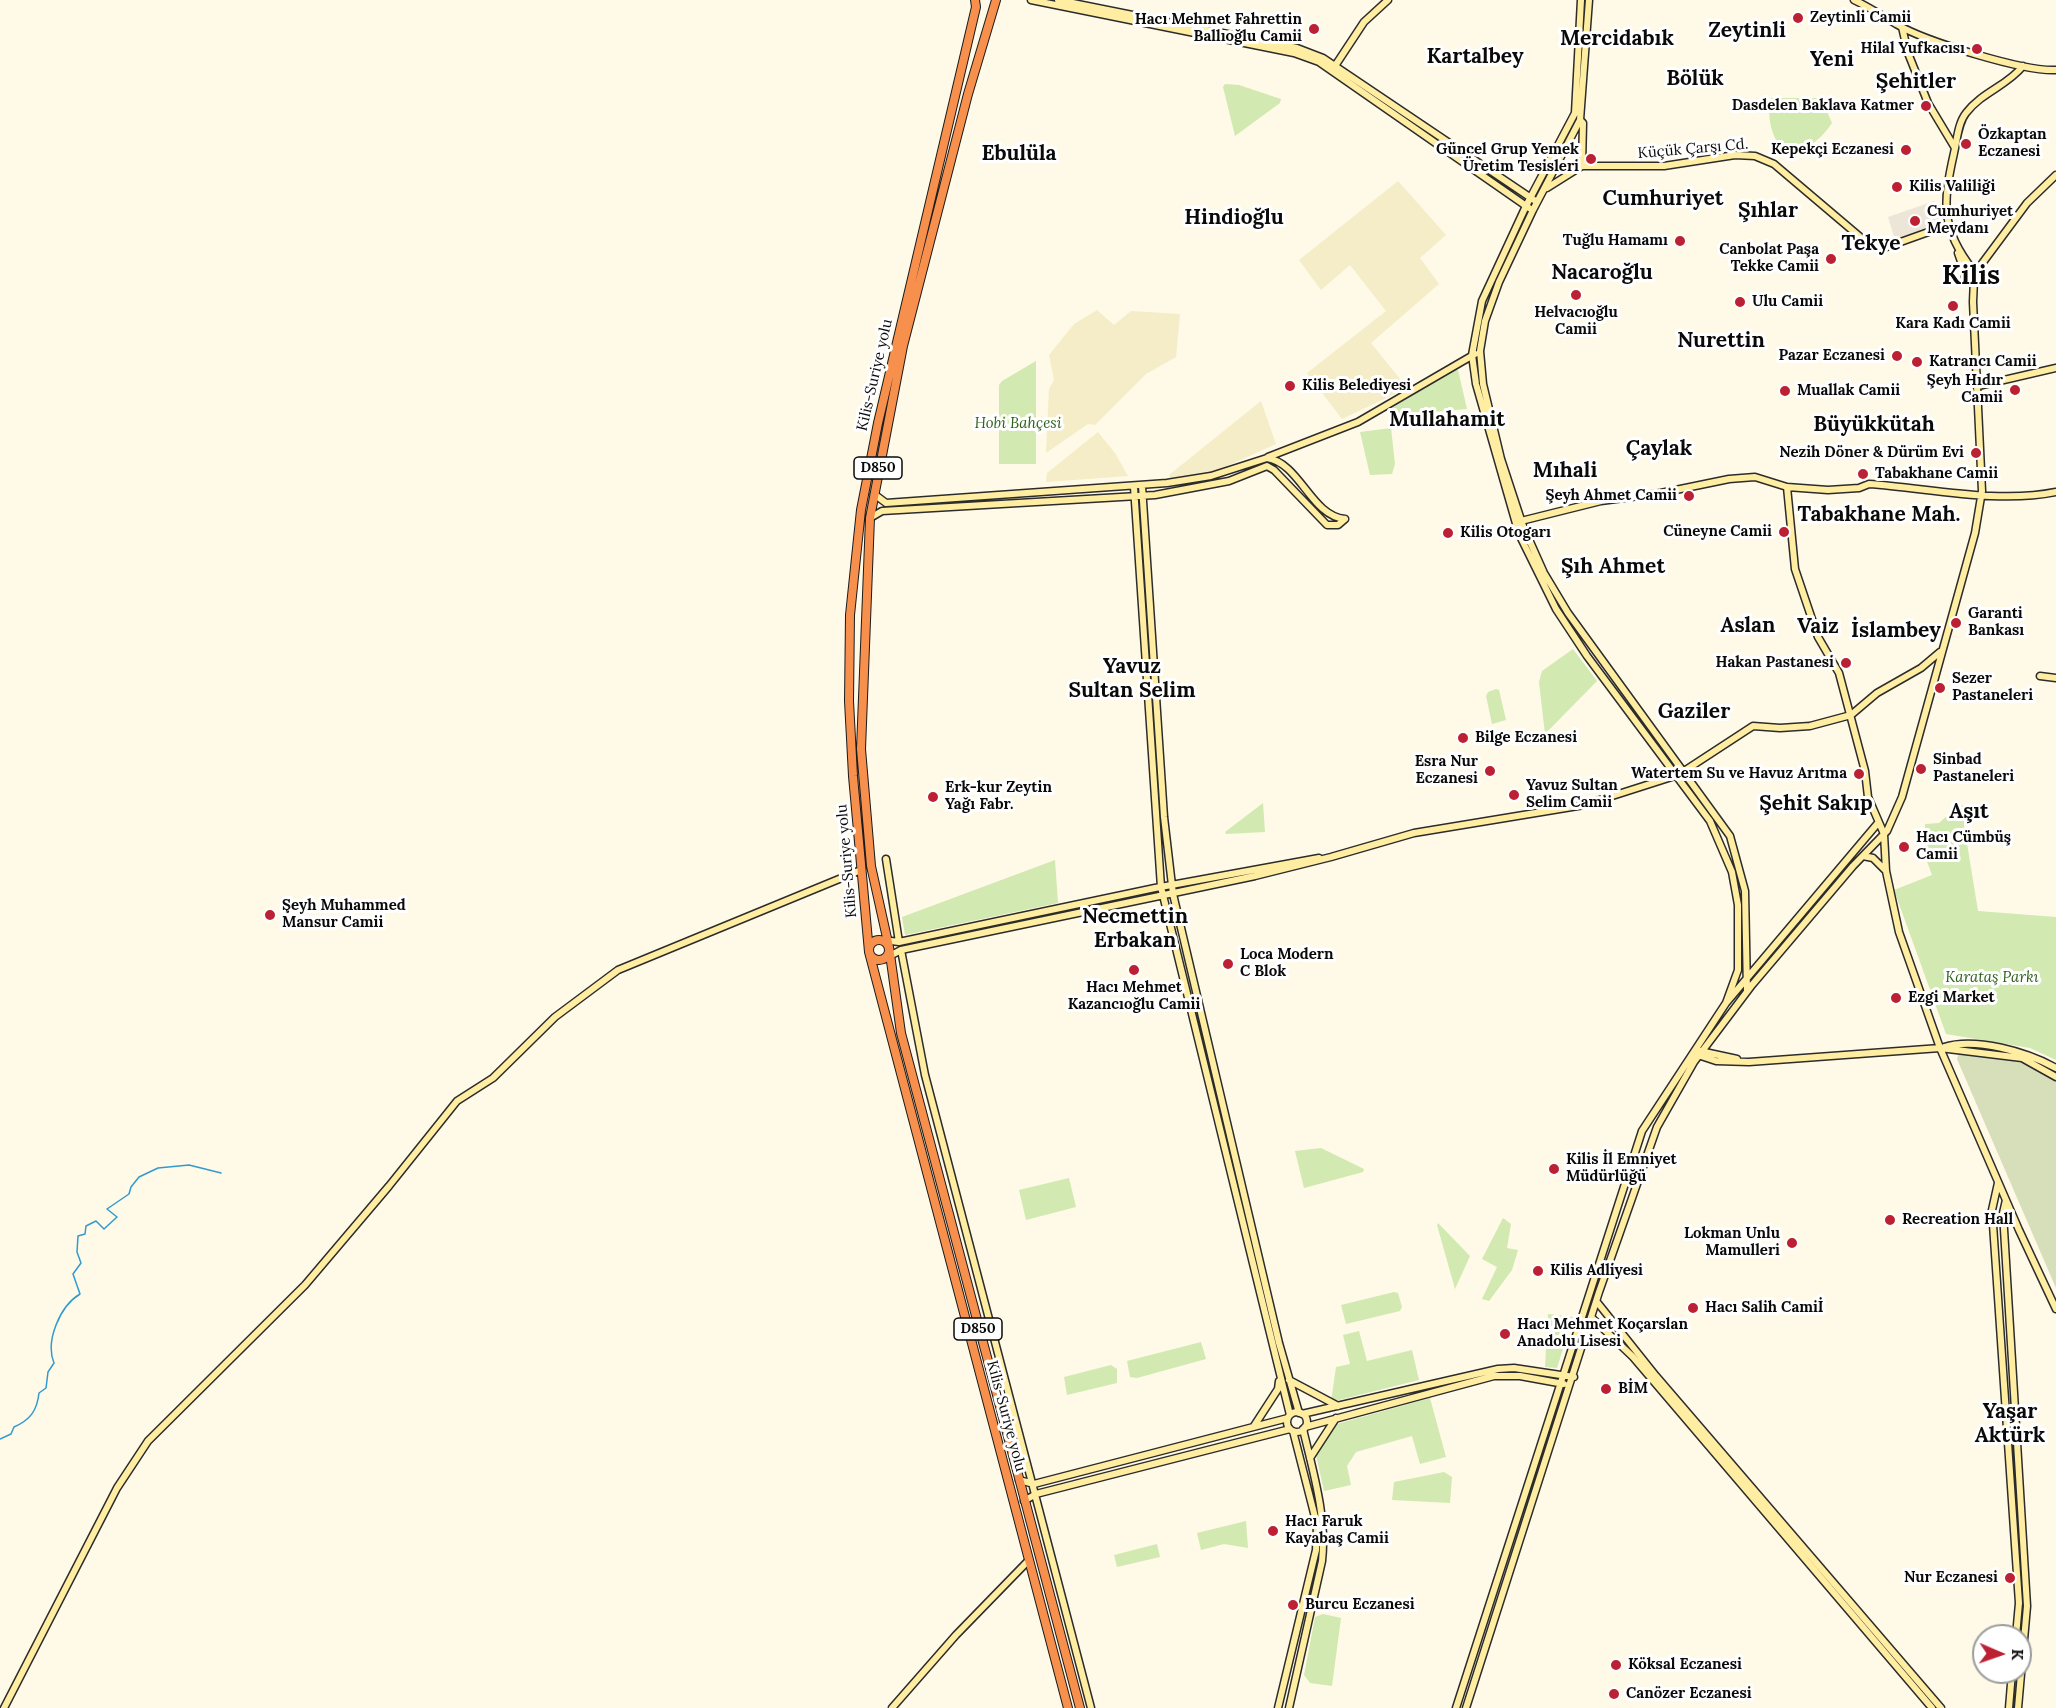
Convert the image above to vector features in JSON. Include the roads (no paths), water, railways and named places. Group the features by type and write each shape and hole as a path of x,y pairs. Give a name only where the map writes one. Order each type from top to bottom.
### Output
{"highway":[{"name":"D850","path":"996,0 968,93 903,346 874,494 870,518 861,749 871,866 904,1045 1080,1708"},
{"name":"Kilis-Suriye yolu","path":"976,2 880,412 861,510 850,615 849,701 869,952 1068,1708"},
{"path":"873,941 887,949 874,959 869,952 873,941"}],"street":[{"path":"1031,0 1294,53 1334,69 1515,200 1533,210"},
{"path":"1058,0 1297,48 1334,69 1534,200"},
{"path":"1334,69 1364,22 1388,0"},
{"path":"1581,0 1575,113 1534,200 1533,210 1499,282 1485,321 1480,351 1488,405 1501,459 1521,521 1544,573 1568,613 1685,771 1734,846 1745,891 1747,992"},
{"path":"1539,190 1580,120 1589,0"},
{"path":"1854,0 1902,27 1932,39 2024,66 2056,70"},
{"path":"1902,27 1908,53 1928,103 1955,148"},
{"path":"1466,1708 1574,1377 1596,1302 1657,1127 1695,1054 1703,1050 1765,970 1884,834 1892,822 1912,768 1941,651 1975,533 1981,495 1978,386 1971,275 1948,225 1944,206 1955,148 1966,113 1983,97 2016,75 2024,66"},
{"path":"1518,190 1539,190 1582,166 1583,123 1580,120"},
{"name":"Küçük Çarşı Cd.","path":"1582,166 1664,166 1735,155 1755,156 1779,168 1872,247 1881,249 1948,225"},
{"path":"1971,275 2027,203 2056,175"},
{"path":"1515,200 1522,215"},
{"path":"1534,200 1526,206 1482,301 1472,355 1476,384 1508,501 1527,555 1556,609 1587,656 1678,775 1710,821 1732,872 1738,906 1738,966 1726,1003"},
{"path":"874,494 886,503 1134,487 1211,476 1267,458 1358,422 1480,351"},
{"path":"1978,386 2056,368"},
{"path":"870,518 882,511 1135,496 1201,488 1267,466 1274,470 1322,521 1332,526 1345,519 1331,516 1281,463 1267,458"},
{"path":"1267,458 1267,466"},
{"path":"1521,521 1602,501 1661,493 1729,479 1755,477 1787,487 1847,489 1869,484 1981,495 2039,496 2056,492"},
{"path":"1142,486 1164,817 1173,894 1288,1379 1300,1413 1306,1419 1304,1428 1324,1526 1323,1551 1289,1708"},
{"path":"1134,487 1161,887 1317,1525 1316,1550 1278,1708"},
{"path":"1787,487 1795,569 1818,637 1839,673 1851,715 1868,797 1884,834 1886,871 1899,932 1940,1048 1998,1183 2056,1309"},
{"path":"887,949 901,950 1173,894 1331,858 1414,833 1584,805 1678,775 1753,726 1780,728 1810,726 1851,715 1877,693 1920,668 1941,651"},
{"path":"2040,676 2056,678"},
{"path":"1456,1708 1642,1131 1695,1054 1726,1003 1878,823"},
{"path":"1863,856 1874,858 1886,871"},
{"path":"887,949 899,942 1161,887 1313,858 1331,858"},
{"path":"886,859 899,942"},
{"path":"4,1708 117,1488 148,1441 305,1285 457,1101 493,1078 555,1017 618,970 861,870"},
{"path":"901,950 924,1075 1034,1484 1091,1708"},
{"path":"1746,955 1765,970"},
{"path":"1738,966 1746,980"},
{"path":"1940,1048 1957,1042 2014,1051 2037,1058 2056,1068"},
{"path":"1695,1054 1716,1061 1749,1062 1940,1048 2022,1058 2056,1077"},
{"path":"1703,1050 1749,1062"},
{"path":"1998,1183 1992,1210 2019,1603 2017,1624"},
{"path":"2006,1200 2003,1213 2027,1606 2018,1708"},
{"path":"1596,1302 1656,1377 1941,1708"},
{"path":"1592,1317 1634,1357 1932,1708"},
{"path":"1019,1480 1034,1484 1300,1413 1497,1369 1514,1368 1574,1377"},
{"path":"1024,1501 1036,1494 1304,1428 1494,1376 1520,1376 1571,1386"},
{"path":"1253,1427 1278,1389 1279,1377"},
{"path":"1288,1379 1338,1406"},
{"path":"1310,1458 1336,1418"},
{"path":"892,1708 956,1635 1029,1560"},
{"path":"2009,1708 2011,1684"}],"waterway":[{"path":"0,1439 11,1434 14,1427 28,1418 34,1410 39,1393 46,1388 48,1372 54,1363 51,1345 56,1325 66,1307 80,1294 73,1274 81,1263 77,1252 78,1236 85,1234 86,1226 96,1221 104,1229 117,1217 107,1209 129,1194 131,1187 139,1177 158,1168 189,1165 221,1173"}],"place":[{"name":"Zeytinli Camii","path":"1798,18"},
{"name":"Hacı Mehmet Fahrettin Ballıoğlu Camii","path":"1314,29"},
{"name":"Hilal Yufkacısı","path":"1977,49"},
{"name":"Dasdelen Baklava Katmer","path":"1926,106"},
{"name":"Özkaptan Eczanesi","path":"1966,144"},
{"name":"Kepekçi Eczanesi","path":"1906,150"},
{"name":"Güncel Grup Yemek Üretim Tesisleri","path":"1591,159"},
{"name":"Kilis Valiliği","path":"1897,187"},
{"name":"Cumhuriyet Meydanı","path":"1915,221"},
{"name":"Tuğlu Hamamı","path":"1680,241"},
{"name":"Canbolat Paşa Tekke Camii","path":"1831,259"},
{"name":"Helvacıoğlu Camii","path":"1576,295"},
{"name":"Ulu Camii","path":"1740,302"},
{"name":"Kara Kadı Camii","path":"1953,306"},
{"name":"Pazar Eczanesi","path":"1897,356"},
{"name":"Katrancı Camii","path":"1917,362"},
{"name":"Kilis Belediyesi","path":"1290,386"},
{"name":"Şeyh Hıdır Camii","path":"2015,390"},
{"name":"Muallak Camii","path":"1785,391"},
{"name":"Nezih Döner & Dürüm Evi","path":"1976,453"},
{"name":"Tabakhane Camii","path":"1863,474"},
{"name":"Şeyh Ahmet Camii","path":"1689,496"},
{"name":"Cüneyne Camii","path":"1784,532"},
{"name":"Kilis Otogarı","path":"1448,533"},
{"name":"Garanti Bankası","path":"1956,623"},
{"name":"Hakan Pastanesi","path":"1846,663"},
{"name":"Sezer Pastaneleri","path":"1940,688"},
{"name":"Bilge Eczanesi","path":"1463,738"},
{"name":"Sinbad Pastaneleri","path":"1921,769"},
{"name":"Esra Nur Eczanesi","path":"1490,771"},
{"name":"Watertem Su ve Havuz Arıtma","path":"1859,774"},
{"name":"Yavuz Sultan Selim Camii","path":"1514,795"},
{"name":"Erk-kur Zeytin Yağı Fabr.","path":"933,797"},
{"name":"Hacı Cümbüş Camii","path":"1904,847"},
{"name":"Şeyh Muhammed Mansur Camii","path":"270,915"},
{"name":"Loca Modern C Blok","path":"1228,964"},
{"name":"Hacı Mehmet Kazancıoğlu Camii","path":"1134,970"},
{"name":"Ezgi Market","path":"1896,998"},
{"name":"Kilis İl Emniyet Müdürlüğü","path":"1554,1169"},
{"name":"Recreation Hall","path":"1890,1220"},
{"name":"Lokman Unlu Mamulleri","path":"1792,1243"},
{"name":"Kilis Adliyesi","path":"1538,1271"},
{"name":"Hacı Salih Camiİ","path":"1693,1308"},
{"name":"Hacı Mehmet Koçarslan Anadolu Lisesi","path":"1505,1334"},
{"name":"BİM","path":"1606,1389"},
{"name":"Hacı Faruk Kayabaş Camii","path":"1273,1531"},
{"name":"Nur Eczanesi","path":"2010,1578"},
{"name":"Burcu Eczanesi","path":"1293,1605"},
{"name":"Köksal Eczanesi","path":"1616,1665"},
{"name":"Canözer Eczanesi","path":"1614,1694"}],"district":[{"name":"Zeytinli","path":"1747,31"},
{"name":"Mercidabık","path":"1617,39"},
{"name":"Kartalbey","path":"1475,57"},
{"name":"Yeni","path":"1832,60"},
{"name":"Bölük","path":"1695,79"},
{"name":"Şehitler","path":"1916,82"},
{"name":"Ebulüla","path":"1019,154"},
{"name":"Cumhuriyet","path":"1663,199"},
{"name":"Şıhlar","path":"1768,211"},
{"name":"Hindioğlu","path":"1234,218"},
{"name":"Tekye","path":"1871,244"},
{"name":"Nacaroğlu","path":"1602,273"},
{"name":"Kilis","path":"1971,276"},
{"name":"Nurettin","path":"1721,341"},
{"name":"Mullahamit","path":"1447,420"},
{"name":"Büyükkütah","path":"1874,425"},
{"name":"Çaylak","path":"1659,449"},
{"name":"Mıhali","path":"1565,471"},
{"name":"Tabakhane Mah.","path":"1879,515"},
{"name":"Şıh Ahmet","path":"1613,567"},
{"name":"Aslan","path":"1748,626"},
{"name":"Vaiz","path":"1818,627"},
{"name":"İslambey","path":"1896,631"},
{"name":"Yavuz Sultan Selim","path":"1132,679"},
{"name":"Gaziler","path":"1694,712"},
{"name":"Şehit Sakıp","path":"1816,804"},
{"name":"Aşıt","path":"1969,812"},
{"name":"Necmettin Erbakan","path":"1135,929"},
{"name":"Yaşar Aktürk","path":"2010,1424"}],"park label":[{"name":"Hobi Bahçesi","path":"1018,424"},
{"name":"Karataş Parkı","path":"1992,978"}]}
